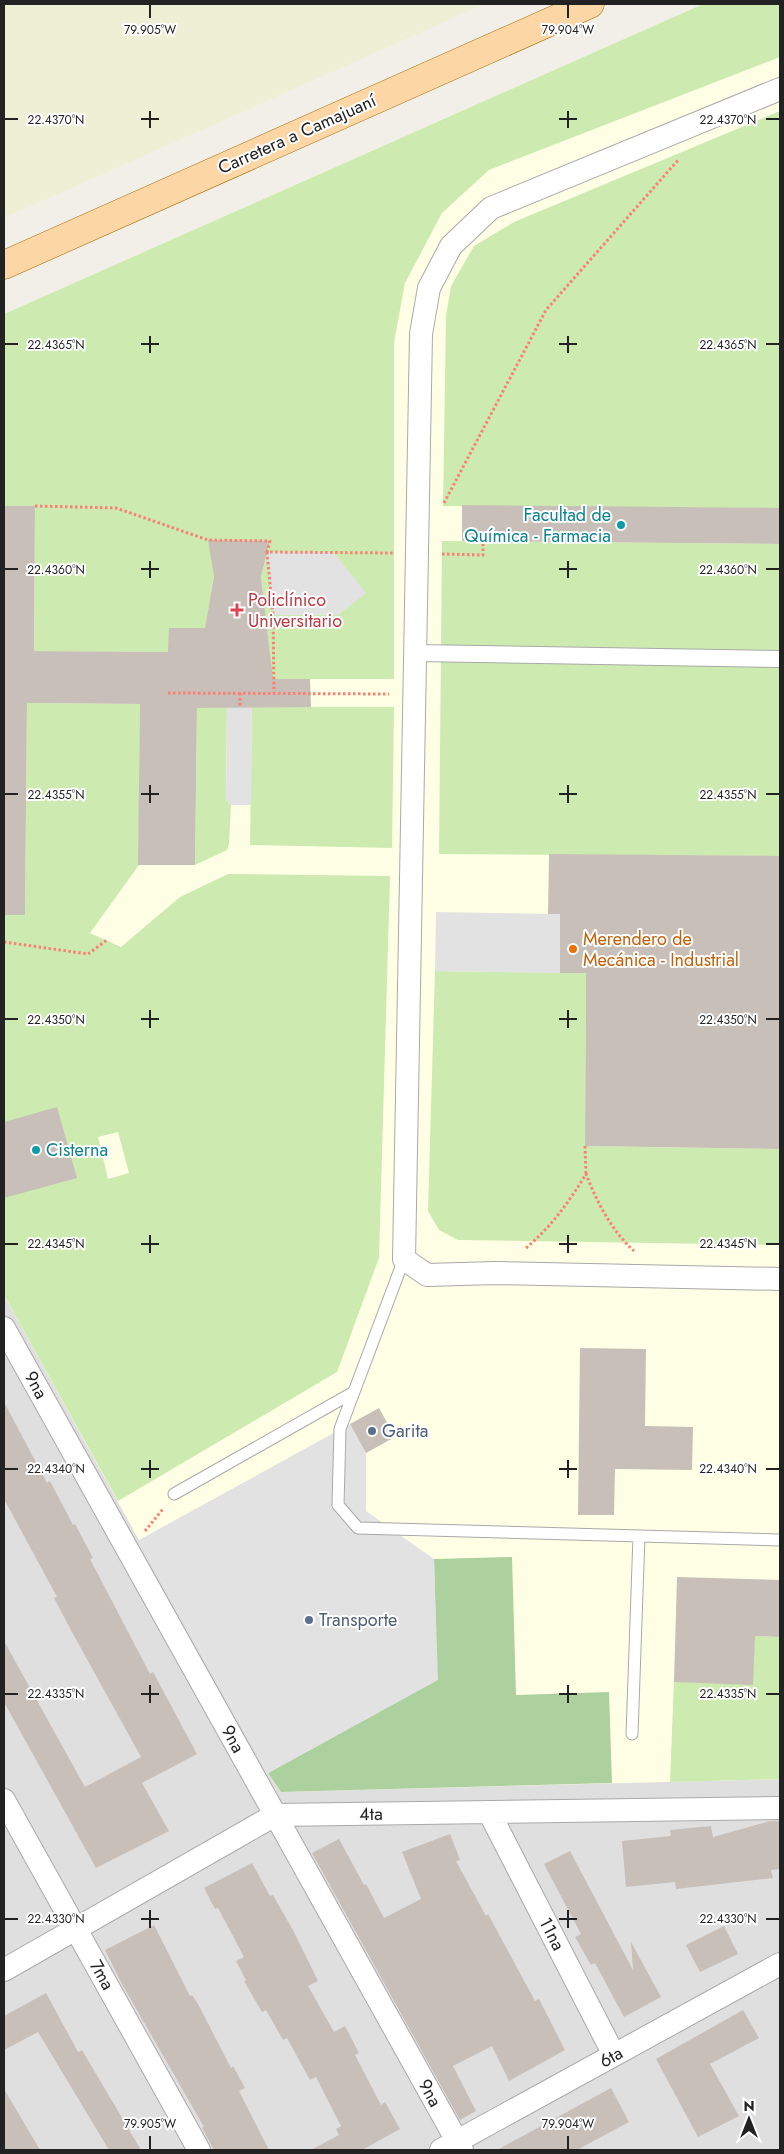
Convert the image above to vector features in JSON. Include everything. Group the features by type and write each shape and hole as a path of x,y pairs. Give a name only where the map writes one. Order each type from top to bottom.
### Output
{"main road":[{"name":"Carretera a Camajuaní","path":"4,265 590,4"}],"street":[{"path":"780,88 491,208 451,246 429,288 421,334 404,1259 427,1275 495,1273 780,1278"},
{"path":"415,653 780,659"},
{"name":"9na","path":"4,1328 275,1815 453,2147"},
{"name":"7ma","path":"4,1800 199,2150"},
{"name":"4ta","path":"4,1970 275,1815 780,1808"},
{"name":"11na","path":"489,1812 614,2055"},
{"name":"6ta","path":"453,2147 614,2055 780,1964"}],"lane":[{"path":"404,1259 340,1430 338,1505 358,1528 780,1540"},
{"path":"174,1494 354,1392"},
{"path":"632,1734 639,1536"}],"path":[{"path":"440,510 546,310 683,154"},
{"path":"35,506 116,508 208,540 270,541 267,552 273,615 274,694"},
{"path":"267,552 483,555 483,541"},
{"path":"168,692 414,694"},
{"path":"240,693 240,707"},
{"path":"4,942 88,954 107,940"},
{"path":"585,1146 586,1174 597,1202 622,1240 664,1276"},
{"path":"495,1273 538,1238 567,1205 586,1174"},
{"path":"129,1553 174,1494"}],"shaded area":[{"path":"4,4 485,4 4,218"},
{"path":"703,4 780,4 780,1779 281,1792 268,1773 4,1295 4,314"},
{"path":"267,552 333,552 366,593 338,615 273,615"},
{"path":"227,707 252,707 251,805 231,805 226,799"},
{"path":"436,912 560,914 560,973 435,971"},
{"path":"4,1295 139,1540 780,1779 780,2150 4,2150"},
{"name":"Transporte","path":"350,1424 366,1453 366,1511 434,1559 438,1680 268,1773 139,1540"}],"green space":[{"path":"703,4 780,4 780,57 489,170 442,213 405,283 394,342 394,679 271,679 261,577 270,542 214,576 199,665 160,652 34,651 35,506 4,506 4,314"},
{"path":"780,111 780,508 443,506 446,316 451,286 474,246 514,222"},
{"path":"442,541 780,544 780,856 439,854"},
{"path":"27,703 140,704 139,865 90,933 121,947 180,897 228,874 390,876 379,1258 337,1372 118,1501 4,1295 4,915 25,915","holes":["118,1132 129,1173 108,1179 98,1137"]},
{"path":"227,707 226,799 231,805 229,844 227,850 195,865 197,708"},
{"path":"252,707 394,707 392,848 250,845"},
{"path":"435,971 586,973 585,1146 780,1149 780,1245 458,1240 439,1230 428,1211"},
{"path":"512,1557 516,1695 609,1692 612,1783 281,1792 268,1773 437,1680 434,1559"},
{"path":"755,1636 780,1637 780,1779 670,1782 674,1680"}],"building":[{"name":"Facultad de Química - Farmacia","path":"462,505 780,508 780,544 462,541"},
{"path":"4,506 35,506 34,651 168,652 169,628 205,628 214,576 208,540 270,541 261,577 273,679 310,679 311,707 197,708 195,865 138,865 140,704 27,703 25,915 4,915"},
{"path":"549,854 780,856 780,1149 585,1146 586,973 560,973 560,914 548,914"},
{"name":"Cisterna","path":"57,1107 77,1178 4,1198 4,1122"},
{"path":"580,1348 646,1349 645,1426 693,1427 692,1470 615,1469 614,1515 578,1515"},
{"path":"4,1402 47,1483 50,1481 73,1525 75,1524 93,1558 90,1559 150,1674 153,1672 197,1754 142,1783 169,1831 96,1868 4,1702 4,1641 85,1787 141,1757 72,1632 54,1598 57,1597 4,1499"},
{"name":"Garita","path":"379,1408 395,1437 366,1453 350,1424"},
{"path":"677,1577 780,1580 780,1637 755,1636 753,1685 674,1682"},
{"path":"770,1821 780,1821 780,1869 771,1870 773,1878 676,1889 675,1882 626,1887 622,1841 671,1836 670,1830 711,1826 713,1837"},
{"path":"450,1834 460,1860 456,1861 486,1916 488,1914 535,2001 539,1999 565,2050 509,2081 492,2046 453,2066 476,2111 460,2120 312,1853 339,1839 384,1918 421,1899 402,1852"},
{"path":"570,1851 633,1970 631,1942 661,1997 624,2017 595,1963 591,1965 575,1937 581,1934 544,1864"},
{"path":"252,1863 270,1896 273,1895 294,1932 318,1981 308,1986 334,2032 345,2026 359,2053 355,2055 381,2105 385,2102 400,2129 362,2150 311,2150 339,2135 336,2129 341,2126 316,2077 310,2080 287,2038 283,2040 266,2010 262,2012 244,1981 246,1980 236,1961 244,1957 218,1908 215,1909 204,1888"},
{"path":"154,1925 190,1996 192,1995 198,2004 231,2068 233,2066 245,2088 239,2091 269,2150 214,2150 202,2128 204,2127 122,1984 105,1950"},
{"path":"724,1926 738,1954 700,1972 686,1945"},
{"path":"46,1993 78,2052 82,2050 141,2150 109,2150 38,2032 4,2050 4,2016"},
{"path":"743,2010 759,2038 710,2064 739,2116 698,2137 656,2059"},
{"path":"611,2088 629,2122 577,2150 497,2150"},
{"path":"4,2089 40,2150 4,2150"}],"place":[{"name":"Facultad de Química - Farmacia","path":"621,525"},
{"name":"Policlínico Universitario","path":"237,610"},
{"name":"Merendero de Mecánica - Industrial","path":"573,949"},
{"name":"Cisterna","path":"36,1150"},
{"name":"Garita","path":"372,1431"},
{"name":"Transporte","path":"309,1620"}]}
